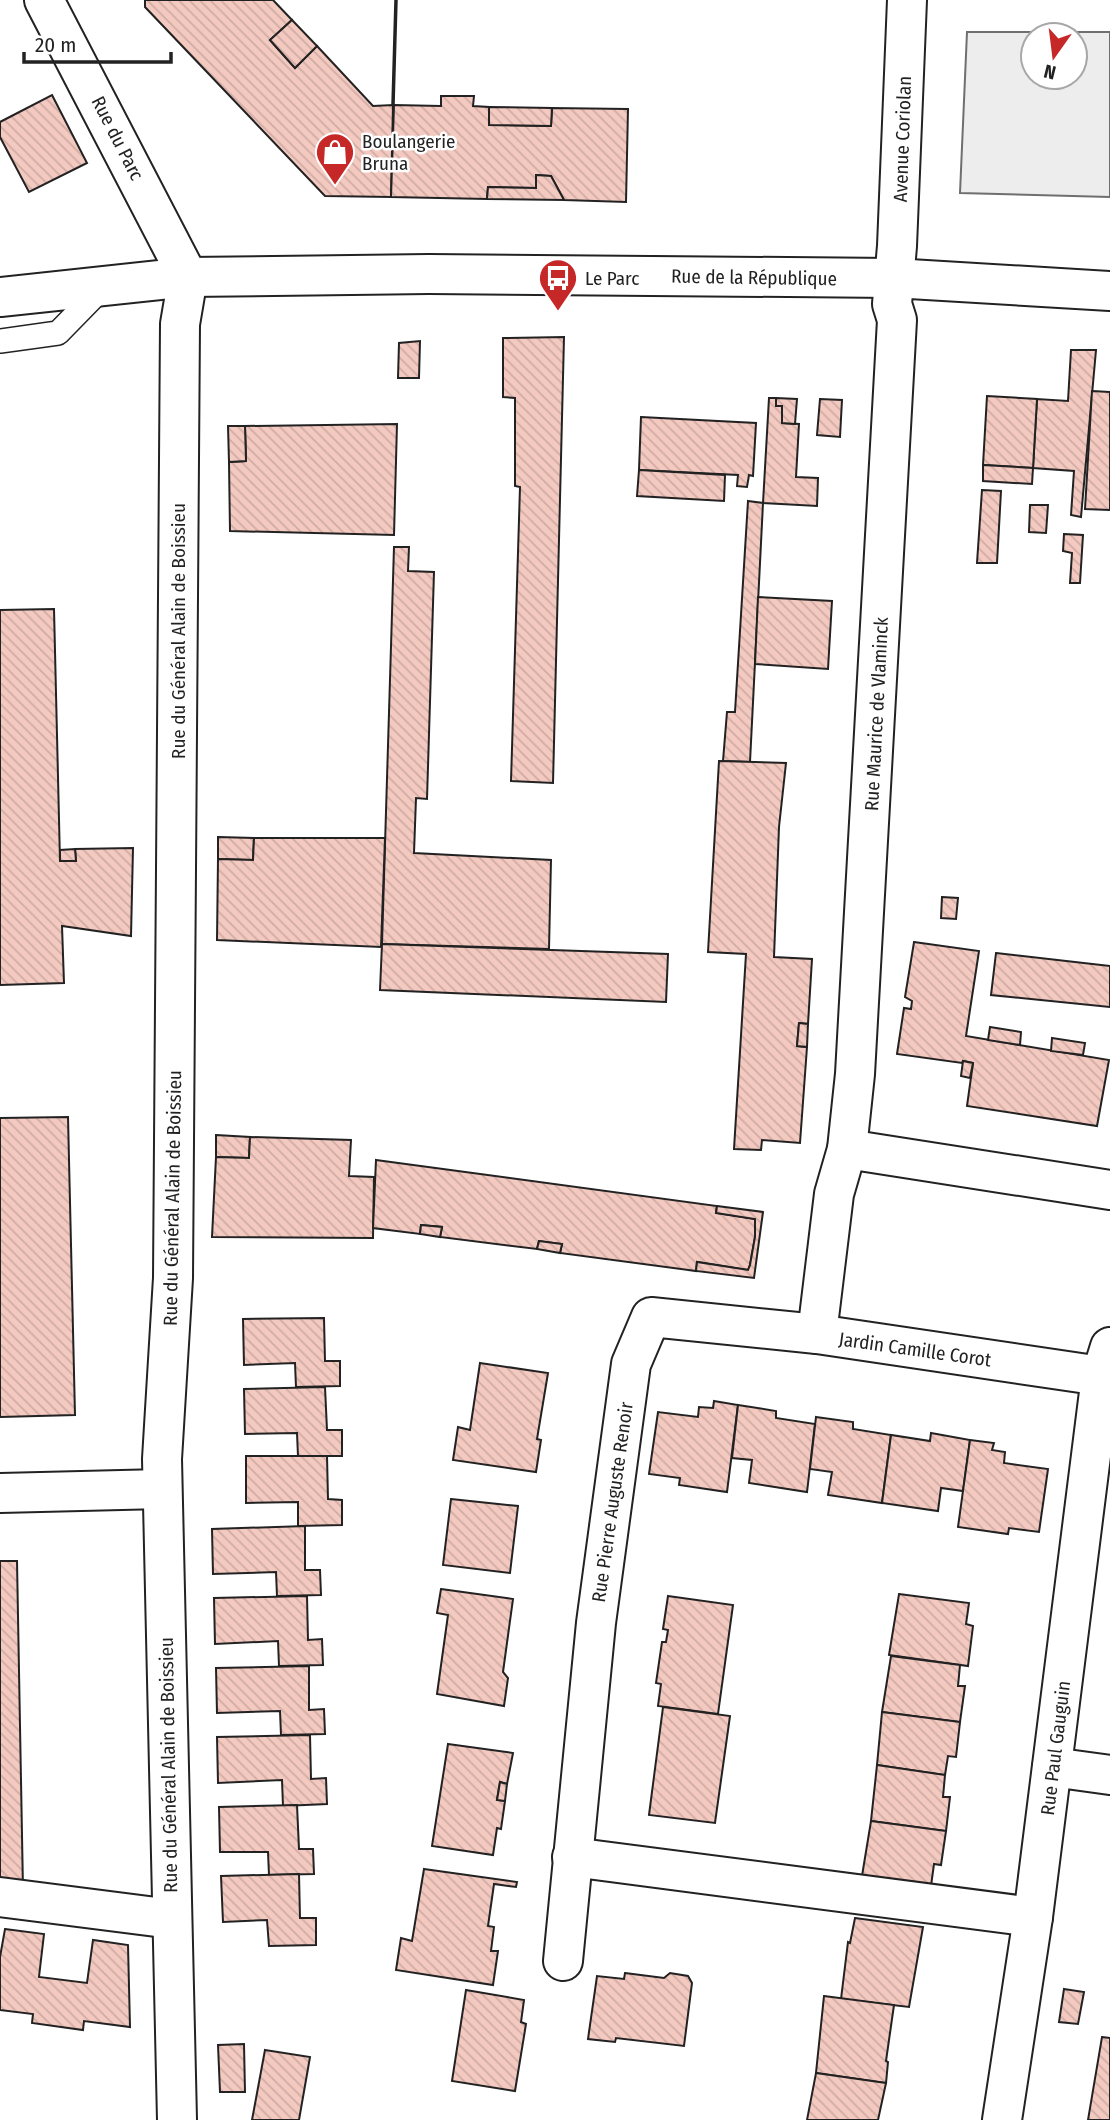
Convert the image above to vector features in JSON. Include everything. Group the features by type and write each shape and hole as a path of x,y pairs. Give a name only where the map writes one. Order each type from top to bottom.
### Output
{"street":[{"name":"Rue du Parc","path":"44,0 188,277"},
{"name":"Avenue Coriolan","path":"893,278 897,246 907,0"},
{"name":"Rue de la République","path":"0,297 188,277 429,274 893,278 1110,290"},
{"name":"Rue du Général Alain de Boissieu","path":"177,2120 162,1459 173,1278 180,324 188,277"},
{"name":"Rue Maurice de Vlaminck","path":"847,1149 855,1074 879,669 897,320 892,304 893,278"},
{"path":"847,1149 1110,1190"},
{"name":"Jardin Camille Corot","path":"847,1149 834,1194 817,1334 1106,1361"},
{"name":"Rue Pierre Auguste Renoir","path":"563,1961 596,1623 631,1364 651,1317 817,1334"},
{"name":"Rue Paul Gauguin","path":"1002,2120 1033,1917 1106,1361"},
{"path":"0,1493 162,1489"},
{"path":"1052,1767 1110,1775"},
{"path":"572,1857 1033,1917"},
{"path":"0,1897 172,1919"}],"lane":[{"path":"0,341 58,333 104,286"}],"shaded area":[{"path":"967,32 1019,32 1019,91 1089,91 1089,32 1110,32 1110,197 960,193"}],"building":[{"path":"145,0 273,0 292,20 270,40 295,68 317,46 373,106 393,105 391,197 325,196 145,7"},
{"path":"292,20 317,46 295,68 270,40"},
{"path":"52,95 87,163 29,192 0,137 0,122"},
{"path":"441,96 474,96 473,106 489,107 489,125 551,126 552,108 628,109 626,202 564,200 551,176 536,175 536,188 488,187 487,199 391,197 394,105 441,106"},
{"path":"489,107 552,108 551,126 489,125"},
{"path":"536,175 551,176 564,200 487,199 488,187 536,188"},
{"path":"564,337 553,783 511,781 520,487 515,486 515,398 503,397 503,338"},
{"path":"420,341 419,378 398,378 399,343"},
{"path":"1071,350 1096,350 1081,517 1071,515 1074,471 1033,468 1037,399 1068,401"},
{"path":"1092,391 1110,392 1110,510 1085,509"},
{"path":"987,396 1037,399 1033,468 983,465"},
{"path":"769,398 776,398 776,406 782,406 782,423 799,424 796,477 818,478 817,506 763,503"},
{"path":"776,398 797,399 795,424 782,423 782,406 776,406"},
{"path":"820,399 842,400 840,437 817,435"},
{"path":"641,417 756,423 753,476 749,475 747,487 737,486 738,475 639,470"},
{"path":"397,424 394,535 230,531 229,462 246,461 245,426"},
{"path":"228,426 245,426 246,461 229,462"},
{"path":"983,465 1033,468 1032,484 983,481"},
{"path":"639,470 725,475 724,501 637,496"},
{"path":"982,490 1001,491 997,563 977,563"},
{"path":"748,501 763,503 750,762 723,761 727,712 735,712"},
{"path":"1030,505 1048,505 1046,533 1029,532"},
{"path":"1064,534 1083,535 1080,583 1070,583 1072,553 1063,551"},
{"path":"394,547 409,547 408,571 434,572 427,799 416,798 414,853 551,860 549,949 382,944"},
{"path":"758,597 832,601 828,669 755,664"},
{"path":"54,609 60,861 76,861 75,849 133,848 131,936 62,926 64,983 0,985 0,610"},
{"path":"719,761 786,763 779,827 774,957 812,959 808,1024 799,1023 797,1046 807,1047 800,1143 762,1140 761,1150 734,1149 746,954 708,952"},
{"path":"218,837 254,838 253,860 218,859"},
{"path":"254,838 385,838 381,947 217,940 218,859 253,860"},
{"path":"75,849 76,861 60,861 60,850"},
{"path":"942,897 958,898 956,919 941,918"},
{"path":"914,942 979,951 966,1036 1109,1060 1097,1126 967,1106 973,1063 897,1054 904,1008 911,1009 912,1001 905,997"},
{"path":"382,944 668,954 666,1002 380,990"},
{"path":"996,953 1110,966 1110,1007 991,995"},
{"path":"799,1023 808,1024 807,1047 797,1046"},
{"path":"990,1027 1021,1032 1020,1045 988,1040"},
{"path":"1052,1038 1085,1043 1083,1055 1051,1051"},
{"path":"963,1061 973,1063 970,1078 961,1076"},
{"path":"68,1117 75,1415 0,1417 0,1118"},
{"path":"216,1135 250,1137 249,1158 216,1157"},
{"path":"250,1137 351,1140 349,1176 374,1177 373,1238 212,1237 216,1157 249,1158"},
{"path":"376,1160 717,1206 716,1213 755,1219 750,1265 748,1270 697,1262 696,1271 560,1253 562,1244 539,1241 537,1249 440,1237 442,1227 421,1225 420,1234 373,1228"},
{"path":"717,1206 763,1212 754,1278 696,1271 697,1262 748,1270 750,1265 755,1219 716,1213"},
{"path":"421,1225 442,1227 440,1237 420,1234"},
{"path":"539,1241 562,1244 560,1253 537,1249"},
{"path":"324,1318 325,1361 340,1361 340,1386 296,1387 295,1363 244,1365 243,1319"},
{"path":"480,1363 548,1373 537,1439 541,1440 536,1472 453,1460 458,1427 470,1430"},
{"path":"325,1387 327,1430 342,1430 342,1456 298,1456 297,1433 245,1434 244,1389"},
{"path":"714,1401 738,1405 727,1492 679,1485 680,1478 649,1474 658,1412 698,1417 699,1407 713,1408"},
{"path":"738,1405 776,1411 776,1418 815,1424 807,1492 749,1483 752,1460 732,1458"},
{"path":"816,1417 853,1422 853,1429 891,1435 882,1503 828,1495 832,1472 810,1469"},
{"path":"931,1433 970,1440 963,1491 941,1488 938,1511 882,1503 891,1435 930,1441"},
{"path":"970,1440 994,1443 992,1450 1005,1452 1004,1463 1048,1469 1039,1532 1009,1528 1008,1534 958,1527"},
{"path":"246,1456 327,1456 328,1499 342,1500 342,1525 298,1526 298,1502 246,1503"},
{"path":"451,1499 518,1506 510,1573 443,1565"},
{"path":"305,1526 305,1570 320,1570 321,1595 277,1596 276,1572 213,1574 212,1529"},
{"path":"0,1561 17,1561 23,1890 0,1887"},
{"path":"441,1589 513,1599 503,1672 508,1678 504,1706 437,1694 448,1615 437,1613"},
{"path":"899,1594 969,1603 966,1624 973,1626 968,1666 889,1655"},
{"path":"307,1596 308,1640 322,1639 323,1665 279,1666 278,1641 215,1644 214,1598"},
{"path":"668,1596 733,1605 718,1714 658,1706 661,1684 656,1683 662,1642 666,1642 668,1630 663,1629"},
{"path":"891,1656 960,1665 958,1686 965,1686 960,1722 882,1712"},
{"path":"309,1666 309,1710 324,1709 325,1734 281,1735 280,1711 217,1713 216,1668"},
{"path":"663,1707 730,1716 715,1823 649,1815"},
{"path":"882,1712 960,1722 956,1757 948,1756 945,1775 877,1765"},
{"path":"310,1735 311,1779 326,1778 327,1804 283,1806 282,1780 218,1783 217,1737"},
{"path":"448,1744 513,1753 507,1784 500,1782 497,1800 505,1801 501,1829 497,1828 493,1855 432,1846"},
{"path":"877,1765 945,1775 943,1797 950,1797 946,1831 871,1821"},
{"path":"500,1782 507,1784 505,1801 497,1800"},
{"path":"297,1805 299,1849 313,1849 314,1874 269,1875 268,1852 220,1852 219,1807"},
{"path":"871,1821 946,1831 941,1865 934,1864 931,1886 862,1876"},
{"path":"424,1869 517,1882 516,1887 494,1884 488,1926 494,1927 491,1951 498,1951 493,1985 396,1970 401,1938 412,1941"},
{"path":"299,1874 300,1918 316,1918 316,1945 269,1946 267,1920 223,1922 221,1876"},
{"path":"855,1918 923,1927 909,2007 841,1999 848,1942 850,1943"},
{"path":"5,1929 44,1934 39,1977 87,1983 93,1940 128,1945 130,2027 84,2021 83,2030 32,2023 33,2014 0,2010 0,1957"},
{"path":"625,1973 664,1978 670,1973 688,1976 692,1983 684,2046 616,2038 615,2042 588,2039 597,1976 624,1979"},
{"path":"1064,1989 1084,1992 1078,2024 1059,2022"},
{"path":"466,1990 524,2000 521,2022 526,2024 515,2091 452,2081"},
{"path":"824,1996 894,2005 886,2061 886,2083 816,2073"},
{"path":"1102,2037 1110,2038 1110,2120 1088,2120"},
{"path":"244,2044 245,2092 220,2092 218,2045"},
{"path":"265,2050 310,2057 299,2120 252,2120"},
{"path":"816,2073 886,2083 878,2120 807,2120"}],"wall":[{"path":"393,105 396,0"}],"place":[{"name":"Boulangerie Bruna","path":"335,186"},
{"name":"Le Parc","path":"558,312"}]}
